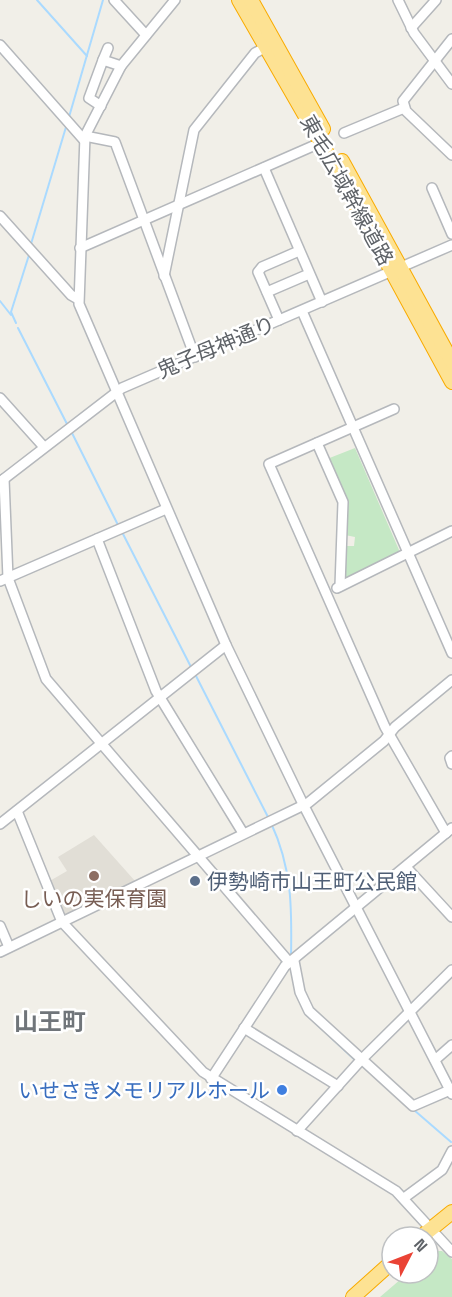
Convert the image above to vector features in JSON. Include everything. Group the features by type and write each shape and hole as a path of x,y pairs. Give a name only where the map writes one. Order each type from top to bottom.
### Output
{"highway":[{"name":"東毛広域幹線道路","path":"239,0 452,362"},
{"name":"東毛広域幹線道路","path":"251,0 397,268 452,382"},
{"path":"440,1225 452,1212"},
{"path":"353,1297 380,1273"},
{"path":"366,1297 380,1284"}],"street":[{"path":"114,0 146,35"},
{"path":"2,480 4,580 46,679 197,856 292,962 300,992 309,1011 413,1106 451,1092 303,804 226,645 78,299 85,138 121,66 175,0"},
{"path":"398,0 411,28 452,84"},
{"path":"411,28 436,0"},
{"path":"404,108 405,98 452,39"},
{"path":"0,45 85,138 115,142 195,357"},
{"path":"164,276 181,205 194,130 255,53 266,47"},
{"path":"101,106 89,98 108,48"},
{"path":"103,60 121,66"},
{"path":"344,133 404,108"},
{"path":"404,108 452,155"},
{"path":"80,248 313,146"},
{"path":"264,168 321,302"},
{"path":"432,188 452,234"},
{"path":"0,216 71,295 78,299"},
{"name":"鬼子母神通り","path":"2,480 116,392 452,245"},
{"path":"279,320 258,272 259,268 299,251"},
{"path":"267,292 309,274"},
{"path":"302,311 452,654"},
{"path":"0,398 44,447"},
{"path":"211,1079 244,1028 292,962 449,831 389,735 269,464 394,409"},
{"path":"317,443 344,502 340,586"},
{"path":"4,580 166,509"},
{"path":"327,594 452,531"},
{"path":"97,539 160,697 243,833"},
{"path":"0,824 226,645"},
{"path":"0,952 303,804 389,735 400,723 452,680"},
{"path":"452,756 450,758 452,764"},
{"path":"17,811 62,922 211,1079 376,1178 404,1198 422,1225"},
{"path":"406,867 450,911"},
{"path":"0,926 9,947"},
{"path":"297,1131 361,1060 452,970"},
{"path":"244,1028 338,1086"},
{"path":"435,1060 452,1045"},
{"path":"404,1198 442,1170 452,1151"}],"shaded area":[{"name":"しいの実保育園","path":"94,835 135,881 63,917 48,882 67,871 58,857"}],"green space":[{"path":"355,448 399,550 398,554 346,580 343,578 344,546 354,546 355,537 345,535 346,503 327,459"},
{"path":"440,1251 452,1259 452,1297 380,1297 394,1285 440,1285"}],"waterway":[{"path":"37,0 87,56"},
{"path":"69,117 103,0"},
{"path":"31,244 66,127"},
{"path":"16,323 11,312 29,255"},
{"path":"0,301 11,315"},
{"path":"18,328 67,424"},
{"path":"71,431 118,525"},
{"path":"122,532 191,667"},
{"path":"195,674 268,817"},
{"path":"271,823 287,872 291,957"},
{"path":"298,998 308,1016 355,1060"},
{"path":"414,1110 451,1142"}],"place":[{"name":"しいの実保育園","path":"94,876"},
{"name":"伊勢崎市山王町公民館","path":"195,881"},
{"name":"いせさきメモリアルホール","path":"282,1090"}],"district":[{"name":"山王町","path":"50,1021"}]}
